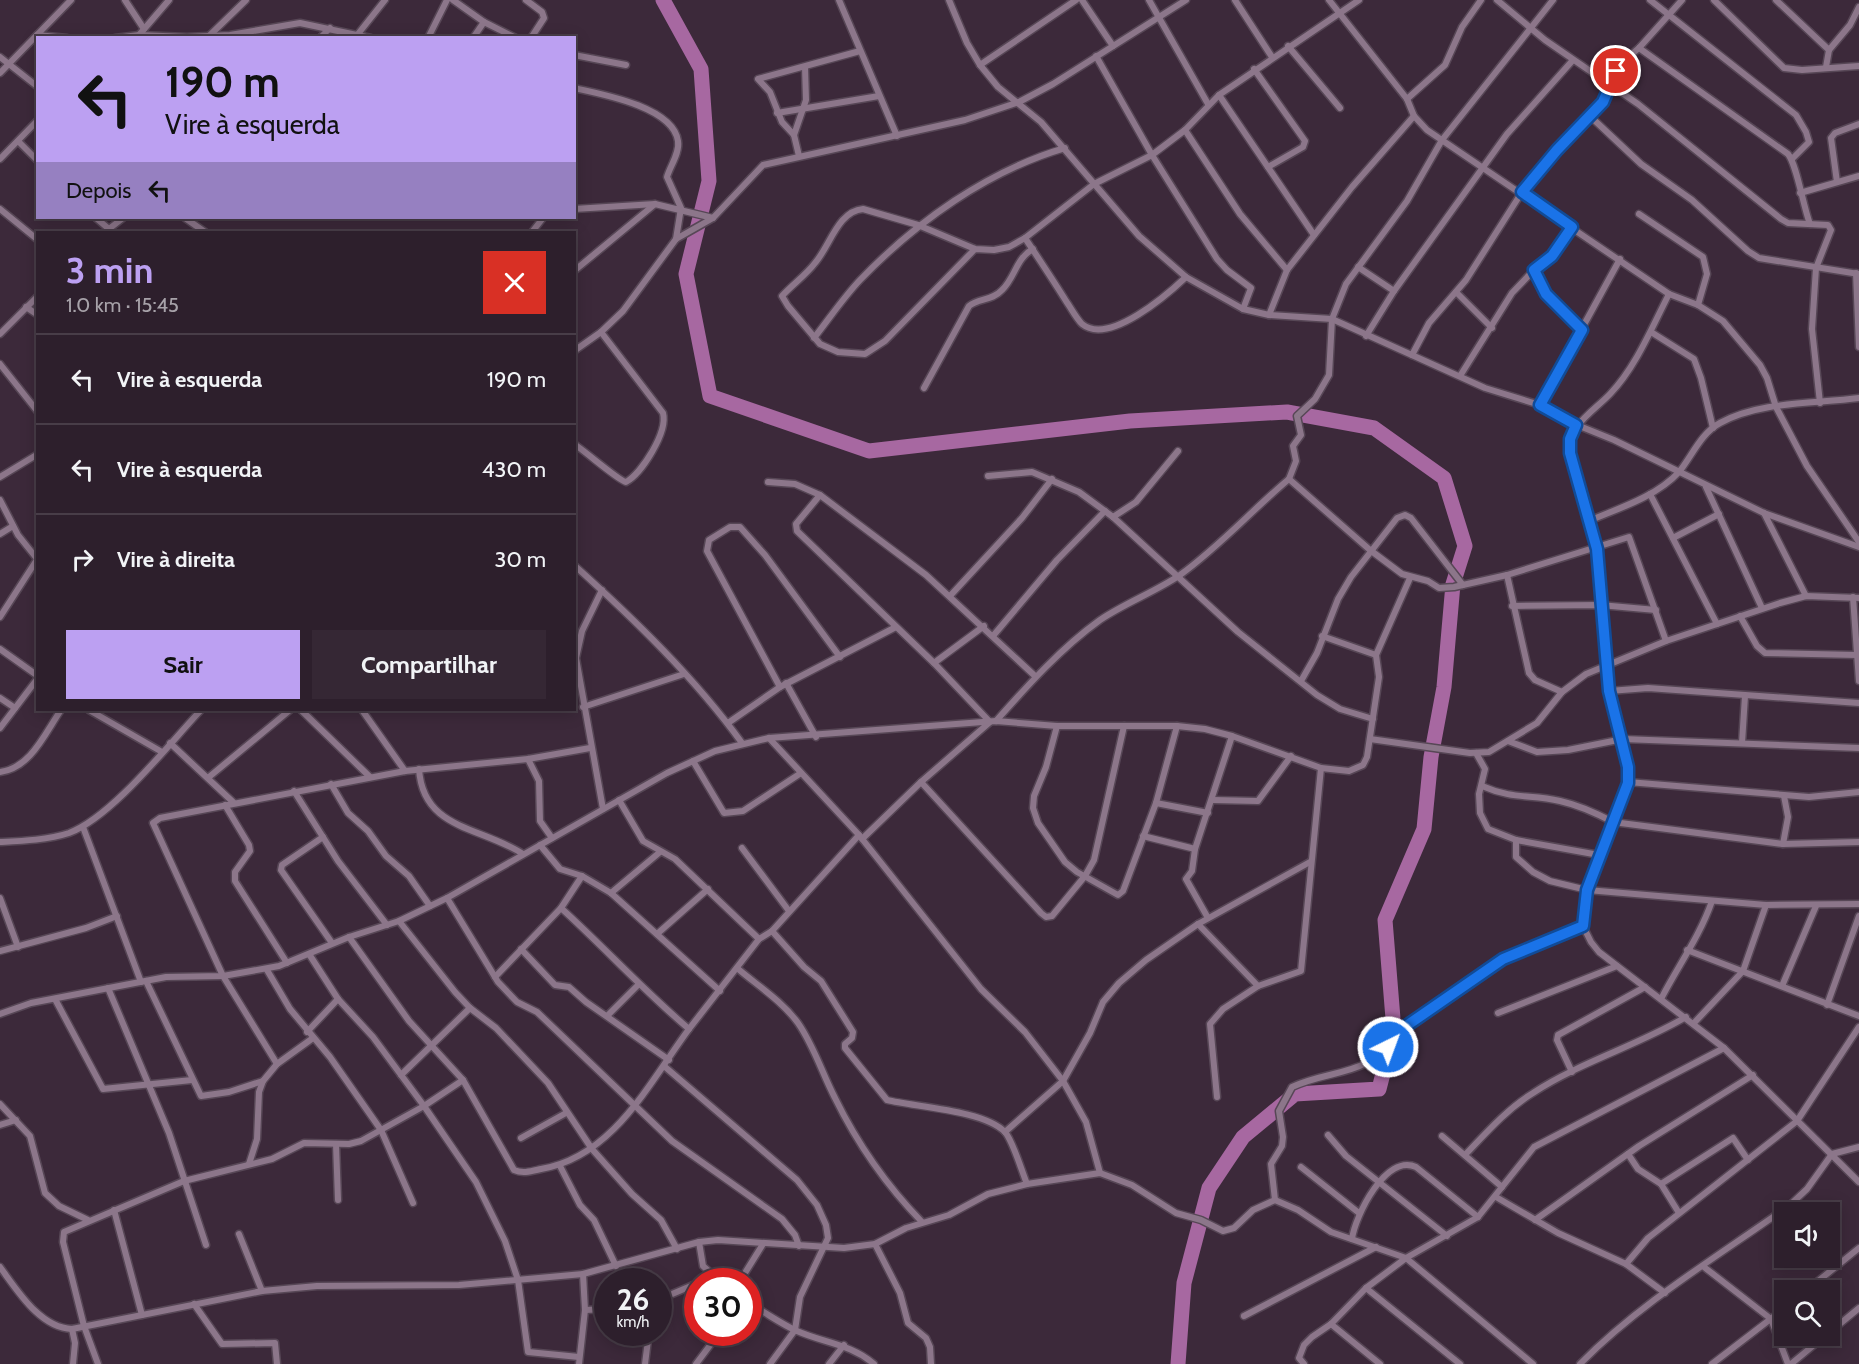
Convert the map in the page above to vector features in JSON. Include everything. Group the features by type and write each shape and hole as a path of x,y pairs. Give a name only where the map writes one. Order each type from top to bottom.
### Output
{"street":[{"path":"37,35 71,0"},
{"path":"125,0 144,29"},
{"path":"140,35 169,0"},
{"path":"209,36 246,0"},
{"path":"358,34 385,0"},
{"path":"429,36 447,0"},
{"path":"453,0 484,22 512,36"},
{"path":"526,0 542,12 544,18 532,36"},
{"path":"839,0 897,136"},
{"path":"950,0 957,24 980,65 998,87 1019,102 1065,148 1138,236 1186,277 1243,309 1269,315 1332,319 1485,388 1540,405 1576,425 1764,513 1859,547"},
{"path":"980,65 1076,0"},
{"path":"1082,0 1113,46"},
{"path":"1149,0 1208,104"},
{"path":"576,350 601,332 623,311 676,239 713,218 758,168 799,156 965,120 1019,102 1186,0"},
{"path":"1235,0 1272,57"},
{"path":"1329,0 1407,99 1414,116 1442,140 1522,192 1669,294 1698,305 1730,328 1760,365 1767,378 1776,407 1807,466 1859,542"},
{"path":"975,249 874,350 853,355 828,348 814,338 782,296 816,262 837,227 850,213 863,209 918,225 975,249 1002,248 1025,238 1094,184 1152,155 1185,130 1219,94 1359,0"},
{"path":"1407,99 1445,65 1462,27 1481,0"},
{"path":"1497,0 1530,28 1611,86 1782,219 1788,223 1825,224 1831,230 1816,268 1812,335 1820,403"},
{"path":"349,936 409,1021 463,1080 514,1170 526,1172 560,1166 592,1149 635,1105 689,1029 759,939 772,932 860,837 993,722 1035,676 1101,620 1177,577 1207,555 1289,479 1296,462 1293,446 1301,435 1297,416 1315,399 1329,375 1332,319 1339,297 1358,267 1407,201 1442,140 1553,0"},
{"path":"1650,0 1796,115 1809,142 1792,159"},
{"path":"1412,356 1429,323 1456,292 1522,192 1557,150 1591,117 1611,86 1620,64 1639,48 1682,0"},
{"path":"1714,0 1784,68 1802,70 1859,66"},
{"path":"1776,0 1829,50"},
{"path":"1826,68 1829,50 1850,25 1859,6"},
{"path":"474,36 484,22"},
{"path":"132,36 230,35 300,23 366,36"},
{"path":"322,36 330,28"},
{"path":"37,35 47,36"},
{"path":"0,73 36,36"},
{"path":"1288,46 1340,108"},
{"path":"1639,48 1792,159 1810,224"},
{"path":"799,156 794,135 777,113 770,92 758,79 860,51"},
{"path":"576,55 626,65"},
{"path":"1096,56 1152,155 1217,259 1252,290 1243,309"},
{"path":"0,57 36,85"},
{"path":"1366,336 1394,291 1507,134 1573,60"},
{"path":"794,135 807,92 805,67"},
{"path":"1254,69 1305,141 1303,147 1268,167"},
{"path":"576,88 623,99 645,108 674,131 678,140 678,148 667,182 681,208 676,239"},
{"path":"1219,94 1314,235"},
{"path":"777,113 879,96"},
{"path":"1269,315 1287,270 1414,116"},
{"path":"1591,117 1641,164 1692,200 1748,251 1771,261 1857,273 1859,347"},
{"path":"0,159 36,122"},
{"path":"1836,182 1832,138 1835,133 1859,124"},
{"path":"1185,130 1240,214 1287,270"},
{"path":"18,141 36,159"},
{"path":"814,338 858,282 918,225 1010,169 1039,156 1065,148"},
{"path":"1800,193 1859,176"},
{"path":"576,269 656,204"},
{"path":"576,208 656,204 681,208 713,218"},
{"path":"0,209 36,238"},
{"path":"1639,214 1702,257 1707,274 1698,305"},
{"path":"97,219 107,231 122,219"},
{"path":"186,219 204,231"},
{"path":"533,231 542,219"},
{"path":"1460,376 1512,293 1534,270 1552,256 1572,227"},
{"path":"1025,238 1078,318 1090,328 1100,329 1136,317 1159,302 1186,277"},
{"path":"924,388 969,306 979,300 992,298 1004,289 1022,257 1033,249"},
{"path":"1540,405 1620,260"},
{"path":"1358,267 1394,291"},
{"path":"1534,270 1546,294 1582,330"},
{"path":"1456,292 1492,328"},
{"path":"1669,294 1651,332 1611,394 1576,425 1570,439 1570,453 1591,520 1597,549 1609,691 1623,739 1628,783 1587,890 1583,926 1599,952 1724,1048 1859,1182"},
{"path":"0,334 36,298"},
{"path":"27,307 36,314"},
{"path":"576,445 602,463 618,480 626,482 644,464 663,426 664,417 659,407 601,332"},
{"path":"1651,332 1694,359 1713,428"},
{"path":"0,364 36,409"},
{"path":"1591,520 1650,494 1678,472 1713,428 1741,415 1776,407 1859,398"},
{"path":"1113,517 1136,502 1178,451"},
{"path":"0,477 36,455"},
{"path":"988,476 1032,472 1079,492 1113,517 1177,577 1200,594 1238,632 1317,694 1340,709 1373,719"},
{"path":"950,596 1022,518 1052,479"},
{"path":"1289,479 1370,550 1410,578 1424,579 1439,588 1507,575 1597,549 1629,537 1666,641"},
{"path":"768,482 795,484 820,495 950,596 1035,676"},
{"path":"1706,486 1762,608"},
{"path":"1650,494 1717,624"},
{"path":"820,495 796,524 797,531 993,722"},
{"path":"0,500 13,526 36,558"},
{"path":"993,636 1057,560 1105,511"},
{"path":"1764,513 1806,596"},
{"path":"1673,538 1719,514"},
{"path":"1301,681 1317,653 1322,636 1351,577 1397,518 1405,515 1424,533 1438,557 1463,585"},
{"path":"0,534 13,526"},
{"path":"816,736 783,685 707,551 709,540 730,527 740,527 765,555 840,657"},
{"path":"0,617 36,561"},
{"path":"576,567 684,674 728,723 742,743"},
{"path":"1507,575 1512,606 1529,673 1535,680 1562,692"},
{"path":"0,1014 31,1003 166,977 223,976 267,970 349,936 399,921 447,898 619,800 693,761 715,751 769,738 993,722 1057,726 1177,726 1205,729 1232,736 1321,768 1354,770 1363,765 1367,757 1379,678 1376,655 1410,578"},
{"path":"602,591 582,631 576,658 603,809"},
{"path":"1370,739 1476,753 1489,752 1537,723 1562,692 1606,664 1762,608 1806,596 1856,598 1859,681"},
{"path":"1512,606 1600,605 1656,610"},
{"path":"1740,616 1757,646 1765,653 1857,655"},
{"path":"934,663 984,626"},
{"path":"728,723 783,685 896,627"},
{"path":"1322,636 1376,655"},
{"path":"0,649 36,676"},
{"path":"583,707 684,674"},
{"path":"0,728 36,680"},
{"path":"1609,691 1648,688 1859,703"},
{"path":"1742,743 1745,696"},
{"path":"0,698 15,708"},
{"path":"0,772 16,769 26,760 60,711"},
{"path":"91,711 162,752"},
{"path":"0,842 57,836 83,827 113,803 200,711"},
{"path":"209,777 289,711"},
{"path":"302,711 370,777"},
{"path":"363,711 405,771"},
{"path":"1057,726 1046,767 1034,796 1033,808 1038,823 1065,862 1118,895 1121,894 1156,803 1177,726"},
{"path":"921,782 1046,917 1055,912 1085,876 1094,860 1124,726"},
{"path":"1208,918 1186,879 1192,871 1195,849 1213,801 1232,736"},
{"path":"769,738 860,837 981,989 1025,1032 1063,1081 1086,1122 1100,1173"},
{"path":"1508,741 1537,752 1568,750 1623,739 1859,748"},
{"path":"170,743 209,777 233,802"},
{"path":"277,1064 223,976 153,826 159,818 233,802 405,771 528,759 591,748"},
{"path":"1476,753 1485,769 1480,813 1488,829 1516,840 1599,855"},
{"path":"1213,801 1258,801 1291,756"},
{"path":"528,759 539,781 540,821 552,838"},
{"path":"693,761 724,813 743,811 801,773"},
{"path":"1217,1097 1210,1024 1222,1009 1258,986 1298,974 1302,968 1310,862 1321,768"},
{"path":"419,770 420,788 436,812 455,823 506,843 523,854"},
{"path":"1628,783 1809,797 1859,792"},
{"path":"331,784 348,813 368,831 386,856 409,876 430,906"},
{"path":"1482,786 1516,798 1559,800 1588,810 1612,822 1783,844 1859,842"},
{"path":"294,791 323,837 387,925"},
{"path":"1783,844 1788,817 1784,796"},
{"path":"619,800 636,833 660,852 675,859 759,939"},
{"path":"1156,803 1208,813"},
{"path":"225,805 249,845 250,851 236,872 235,881 286,963"},
{"path":"83,827 144,981 201,1096 205,1097 263,1081"},
{"path":"1143,836 1195,849"},
{"path":"323,837 288,859 282,865 281,870 332,943"},
{"path":"1516,840 1516,857 1533,872 1550,881 1587,890 1766,904 1816,906 1859,904"},
{"path":"540,845 560,869 582,876 611,893 720,991"},
{"path":"742,848 789,911"},
{"path":"611,893 660,852"},
{"path":"1005,1132 1063,1081 1109,993 1146,960 1208,918 1310,862"},
{"path":"495,977 561,908 582,876"},
{"path":"657,934 708,889"},
{"path":"0,898 18,947"},
{"path":"447,898 495,977 517,1002 537,1012 672,1141 782,1219 795,1235 799,1246"},
{"path":"1661,999 1687,950 1702,928 1712,901"},
{"path":"1694,1023 1743,971 1766,904"},
{"path":"1782,986 1816,906"},
{"path":"561,908 608,952 638,985 689,1029"},
{"path":"0,951 86,928 117,916"},
{"path":"1827,1005 1859,916"},
{"path":"399,921 430,964 470,1008 496,1028 548,1083 592,1149 632,1194 660,1220 677,1249"},
{"path":"1198,924 1258,986"},
{"path":"1275,1200 1271,1164 1282,1146 1283,1137 1278,1111 1292,1087 1350,1070 1377,1058 1388,1047 1396,1033 1479,973 1503,959 1583,926"},
{"path":"772,932 804,968 821,981 853,1032 845,1048 887,1100 942,1108 982,1121 1005,1132 1027,1184"},
{"path":"521,949 555,985 569,987 667,1063 797,1180 816,1205 826,1225 828,1238 800,1297 795,1330 770,1364"},
{"path":"1687,950 1859,1016"},
{"path":"309,954 338,999 373,1037 476,1182 505,1241 518,1280 528,1352 579,1361 585,1310 583,1274"},
{"path":"1498,1013 1617,966"},
{"path":"737,968 774,997 798,1023 836,1100 888,1185 921,1222"},
{"path":"267,970 307,1032 330,1057 381,1130 413,1203"},
{"path":"607,1016 638,985"},
{"path":"1572,1072 1557,1040 1558,1035 1645,987"},
{"path":"108,988 169,1133 206,1245"},
{"path":"56,999 103,1089 192,1080"},
{"path":"307,1032 338,999"},
{"path":"401,1075 470,1008"},
{"path":"1465,1155 1517,1105 1533,1093 1572,1072 1636,1044 1686,1017"},
{"path":"1626,1264 1648,1238 1797,1121 1858,1031"},
{"path":"249,1164 257,1139 259,1092 263,1081 277,1064 312,1038"},
{"path":"1304,1364 1299,1358 1304,1345 1331,1323 1366,1288 1406,1258 1478,1216 1496,1197 1534,1147 1549,1137 1724,1048"},
{"path":"1535,1220 1628,1154 1753,1075"},
{"path":"98,1364 84,1326 63,1236 69,1229 184,1181 272,1159 304,1143 336,1144 360,1141 424,1106 463,1080"},
{"path":"0,1104 30,1136 35,1146 39,1176 45,1193 60,1206 88,1221"},
{"path":"521,1138 566,1113"},
{"path":"0,1125 16,1120"},
{"path":"1328,1135 1346,1155 1447,1236"},
{"path":"1442,1136 1502,1187"},
{"path":"1661,1184 1733,1138 1748,1160"},
{"path":"336,1144 338,1200"},
{"path":"1580,1364 1595,1348 1665,1293 1790,1206 1807,1189 1832,1154 1859,1147"},
{"path":"1628,1154 1638,1169 1661,1184 1679,1213"},
{"path":"1353,1239 1359,1213 1379,1183 1400,1165 1412,1165 1478,1216"},
{"path":"560,1166 580,1204 594,1220 616,1266"},
{"path":"1301,1167 1359,1213"},
{"path":"0,1267 39,1313 55,1325 72,1329 262,1291 317,1286 459,1285 583,1274 699,1242 725,1240 762,1245 824,1247 875,1244 921,1222 949,1215 988,1194 1027,1184 1100,1173 1132,1185 1176,1213 1201,1220 1223,1231 1234,1228 1252,1210 1275,1200 1298,1210 1331,1232 1406,1258 1533,1364"},
{"path":"1496,1197 1535,1220 1626,1264 1665,1293"},
{"path":"114,1210 142,1315"},
{"path":"238,1234 262,1291"},
{"path":"699,1242 705,1268"},
{"path":"875,1244 900,1293 908,1323 926,1338 930,1347 931,1364"},
{"path":"748,1268 762,1245"},
{"path":"1244,1316 1376,1247"},
{"path":"1819,1280 1859,1248"},
{"path":"1704,1267 1771,1320 1790,1364 1812,1346"},
{"path":"1366,1288 1460,1364"},
{"path":"194,1304 222,1344 275,1342 277,1364"},
{"path":"1840,1324 1859,1308"},
{"path":"585,1310 594,1310"},
{"path":"762,1312 795,1330 844,1345 874,1364"},
{"path":"1712,1364 1774,1317"},
{"path":"1331,1323 1380,1364"},
{"path":"72,1329 75,1342 73,1364"},
{"path":"829,1364 844,1345"},
{"path":"645,1364 647,1346"},
{"path":"696,1364 710,1346"}],"waterway":[{"path":"663,0 701,69 709,181 686,274 710,396 869,451 1130,421 1287,412 1374,428 1444,478 1465,546 1453,584 1444,687 1431,757 1424,829 1385,920 1394,1031 1379,1089 1295,1094 1243,1137 1209,1188 1184,1283 1178,1364"}],"route":[{"path":"1388,1047 1396,1033 1423,1016 1444,997 1479,973 1503,959 1583,926 1587,890 1628,783 1628,767 1623,739 1609,691 1597,549 1591,520 1570,453 1570,439 1576,425 1540,405 1582,330 1546,294 1534,270 1552,256 1572,227 1522,192 1557,150 1603,102 1616,71"}]}
